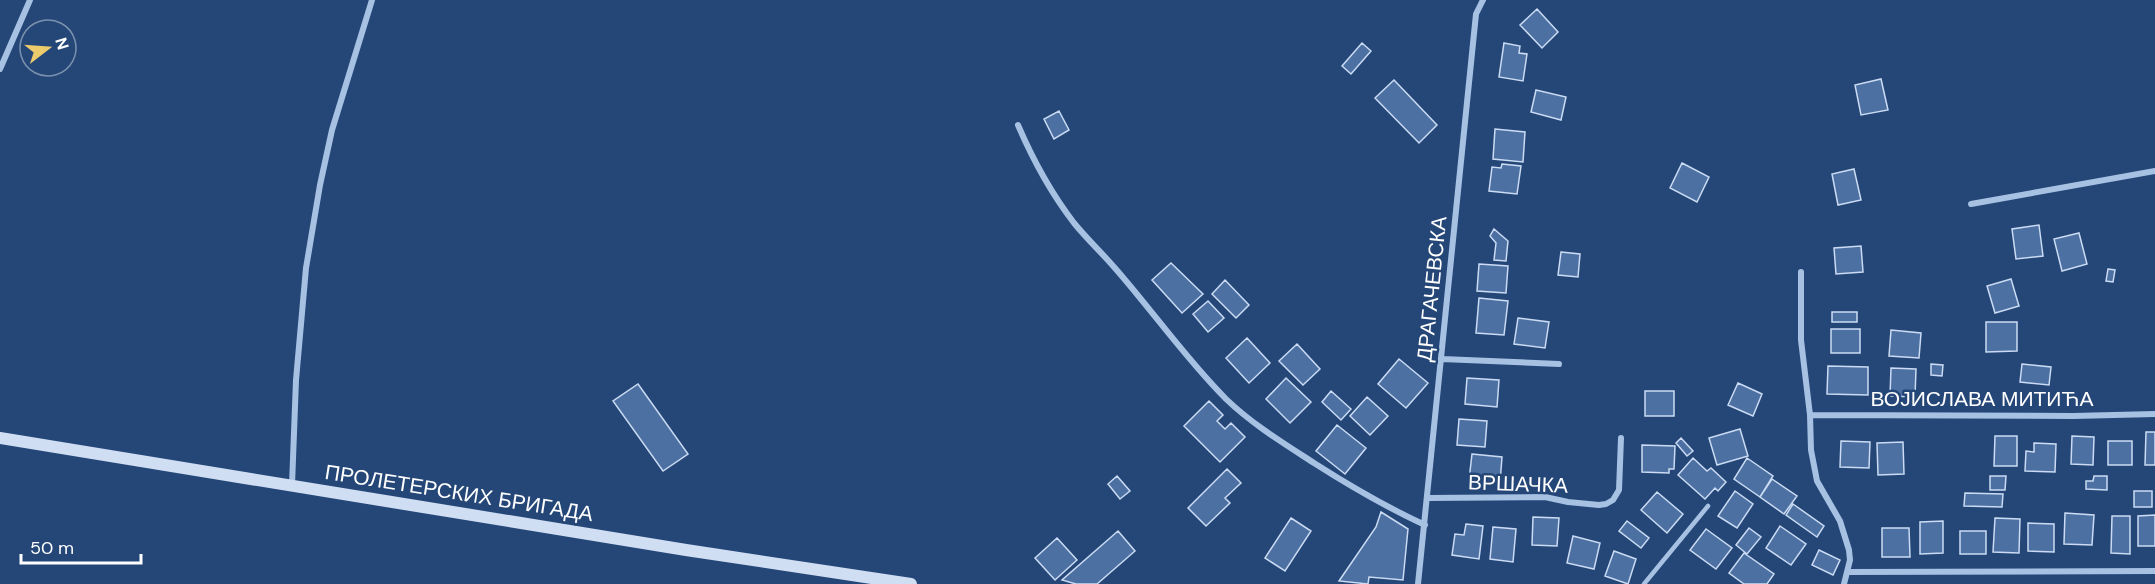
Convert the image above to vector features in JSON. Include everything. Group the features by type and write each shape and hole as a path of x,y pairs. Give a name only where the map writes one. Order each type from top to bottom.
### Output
{"street":[{"path":"0,69 30,0"},
{"path":"292,486 296,380 306,268 332,130 372,0"},
{"name":"ДРАГАЧЕВСКА","path":"1418,584 1476,14 1483,0"},
{"path":"1018,125 1042,176 1075,224 1114,266 1226,398 1243,414 1281,442 1338,479 1425,525"},
{"path":"1971,204 2155,171"},
{"path":"1801,272 1802,339 1810,415 1811,450 1814,469 1824,495 1840,521 1849,550 1844,584"},
{"path":"1442,359 1559,364"},
{"name":"ВОЈИСЛАВА МИТИЋА","path":"1810,415 2155,414"},
{"name":"ПРОЛЕТЕРСКИХ БРИГАДА","path":"0,438 911,584"},
{"name":"ВРШАЧКА","path":"1428,498 1545,497 1568,502 1606,504 1613,500 1619,490 1622,438"},
{"path":"1847,572 2155,571"}],"lane":[{"path":"1644,584 1708,506"}],"building":[{"path":"1537,9 1558,32 1542,48 1520,25"},
{"path":"1362,43 1371,51 1351,74 1342,66"},
{"path":"1504,43 1520,46 1519,53 1527,54 1523,81 1499,77"},
{"path":"1881,79 1888,110 1861,115 1855,85"},
{"path":"1394,80 1437,125 1419,143 1375,98"},
{"path":"1536,90 1566,97 1561,120 1531,112"},
{"path":"1059,111 1069,130 1054,139 1044,119"},
{"path":"1495,129 1525,132 1523,162 1493,159"},
{"path":"1682,163 1709,177 1697,202 1670,188"},
{"path":"1502,164 1521,166 1517,194 1489,191 1492,167 1501,168"},
{"path":"1854,169 1861,200 1838,205 1832,174"},
{"path":"2039,225 2043,256 2016,259 2012,229"},
{"path":"1494,229 1508,241 1506,261 1494,260 1496,243 1490,236"},
{"path":"2079,233 2087,264 2062,271 2054,239"},
{"path":"1861,246 1863,272 1836,274 1834,248"},
{"path":"1561,252 1580,254 1578,277 1558,275"},
{"path":"1171,263 1203,294 1182,313 1152,280"},
{"path":"1479,264 1508,266 1506,293 1477,291"},
{"path":"2108,269 2115,270 2113,282 2106,281"},
{"path":"2011,279 2019,306 1995,313 1987,286"},
{"path":"1225,280 1249,305 1236,318 1212,294"},
{"path":"1479,298 1508,301 1504,335 1476,333"},
{"path":"1208,301 1224,318 1208,332 1193,314"},
{"path":"1832,312 1857,312 1857,322 1832,322"},
{"path":"1518,318 1549,322 1545,348 1514,344"},
{"path":"1986,322 2017,322 2017,351 1986,352"},
{"path":"1831,329 1860,329 1860,353 1831,353"},
{"path":"1891,330 1921,333 1919,358 1889,356"},
{"path":"1247,338 1270,363 1249,383 1226,358"},
{"path":"1297,344 1320,369 1303,385 1279,361"},
{"path":"1399,359 1428,383 1406,408 1378,384"},
{"path":"1931,364 1943,365 1942,376 1931,375"},
{"path":"2022,364 2051,367 2049,385 2020,382"},
{"path":"1828,366 1868,367 1868,395 1827,394"},
{"path":"1891,368 1916,369 1915,397 1890,396"},
{"path":"1286,378 1311,402 1290,423 1266,399"},
{"path":"1467,378 1499,380 1497,407 1465,404"},
{"path":"1738,383 1762,394 1753,416 1728,405"},
{"path":"638,384 688,454 663,471 613,401"},
{"path":"1331,391 1351,409 1341,420 1322,402"},
{"path":"1645,391 1674,391 1674,416 1645,416"},
{"path":"1367,397 1388,416 1370,435 1350,416"},
{"path":"1209,401 1223,415 1217,421 1225,429 1231,423 1245,437 1220,462 1184,426"},
{"path":"1459,419 1487,421 1485,447 1457,445"},
{"path":"1337,425 1366,448 1345,474 1316,451"},
{"path":"1740,429 1748,456 1717,465 1709,438"},
{"path":"2146,432 2155,432 2155,465 2145,465"},
{"path":"1995,436 2017,436 2017,466 1994,466"},
{"path":"2072,436 2094,437 2093,465 2071,464"},
{"path":"1681,438 1693,451 1687,456 1676,443"},
{"path":"1841,441 1870,442 1869,468 1840,467"},
{"path":"2108,441 2132,441 2132,465 2108,465"},
{"path":"1903,442 1904,474 1878,475 1877,443"},
{"path":"2034,443 2056,444 2055,472 2025,471 2026,451 2034,452"},
{"path":"1642,445 1675,446 1674,469 1669,469 1669,473 1642,472"},
{"path":"1472,454 1502,457 1500,483 1469,480"},
{"path":"1693,458 1707,471 1711,468 1726,482 1718,491 1715,488 1705,499 1678,475"},
{"path":"1747,458 1773,476 1760,497 1734,479"},
{"path":"1227,469 1241,483 1225,498 1230,503 1206,526 1188,508"},
{"path":"1117,476 1130,491 1120,499 1108,484"},
{"path":"1990,476 2006,476 2005,490 1990,490"},
{"path":"2094,476 2107,476 2107,490 2086,489 2086,481 2093,481"},
{"path":"1772,479 1797,496 1784,514 1760,497"},
{"path":"1735,491 1753,504 1737,528 1718,516"},
{"path":"2134,491 2152,491 2152,507 2134,507"},
{"path":"1657,492 1683,514 1667,533 1641,510"},
{"path":"1965,493 2003,494 2002,507 1964,506"},
{"path":"1793,504 1824,526 1817,537 1786,515"},
{"path":"1381,512 1408,529 1403,580 1369,577 1368,584 1339,581 1376,527"},
{"path":"2065,513 2094,515 2092,545 2064,544"},
{"path":"2155,515 2155,546 2138,546 2138,516"},
{"path":"2112,516 2130,516 2130,554 2111,553"},
{"path":"1533,517 1559,518 1557,546 1532,545"},
{"path":"1291,518 1311,531 1285,571 1265,558"},
{"path":"1995,518 2020,519 2019,553 1993,552"},
{"path":"1627,521 1649,538 1641,548 1619,531"},
{"path":"1943,521 1943,553 1920,554 1920,522"},
{"path":"2028,523 2054,524 2054,552 2028,551"},
{"path":"1466,524 1483,526 1479,559 1452,555 1455,534 1464,535"},
{"path":"1780,526 1806,544 1791,565 1766,548"},
{"path":"1493,527 1516,529 1513,562 1490,559"},
{"path":"1749,528 1761,537 1747,554 1736,545"},
{"path":"1882,528 1909,528 1910,557 1882,557"},
{"path":"1706,529 1732,548 1716,569 1690,550"},
{"path":"1118,531 1135,551 1097,584 1076,584 1062,580"},
{"path":"1960,531 1986,531 1986,554 1960,554"},
{"path":"1573,536 1600,543 1594,569 1567,563"},
{"path":"1057,538 1077,560 1055,580 1035,558"},
{"path":"1819,550 1840,560 1833,575 1812,565"},
{"path":"1614,551 1636,559 1628,584 1605,576"},
{"path":"1744,553 1774,574 1767,584 1744,584 1729,573"}]}
